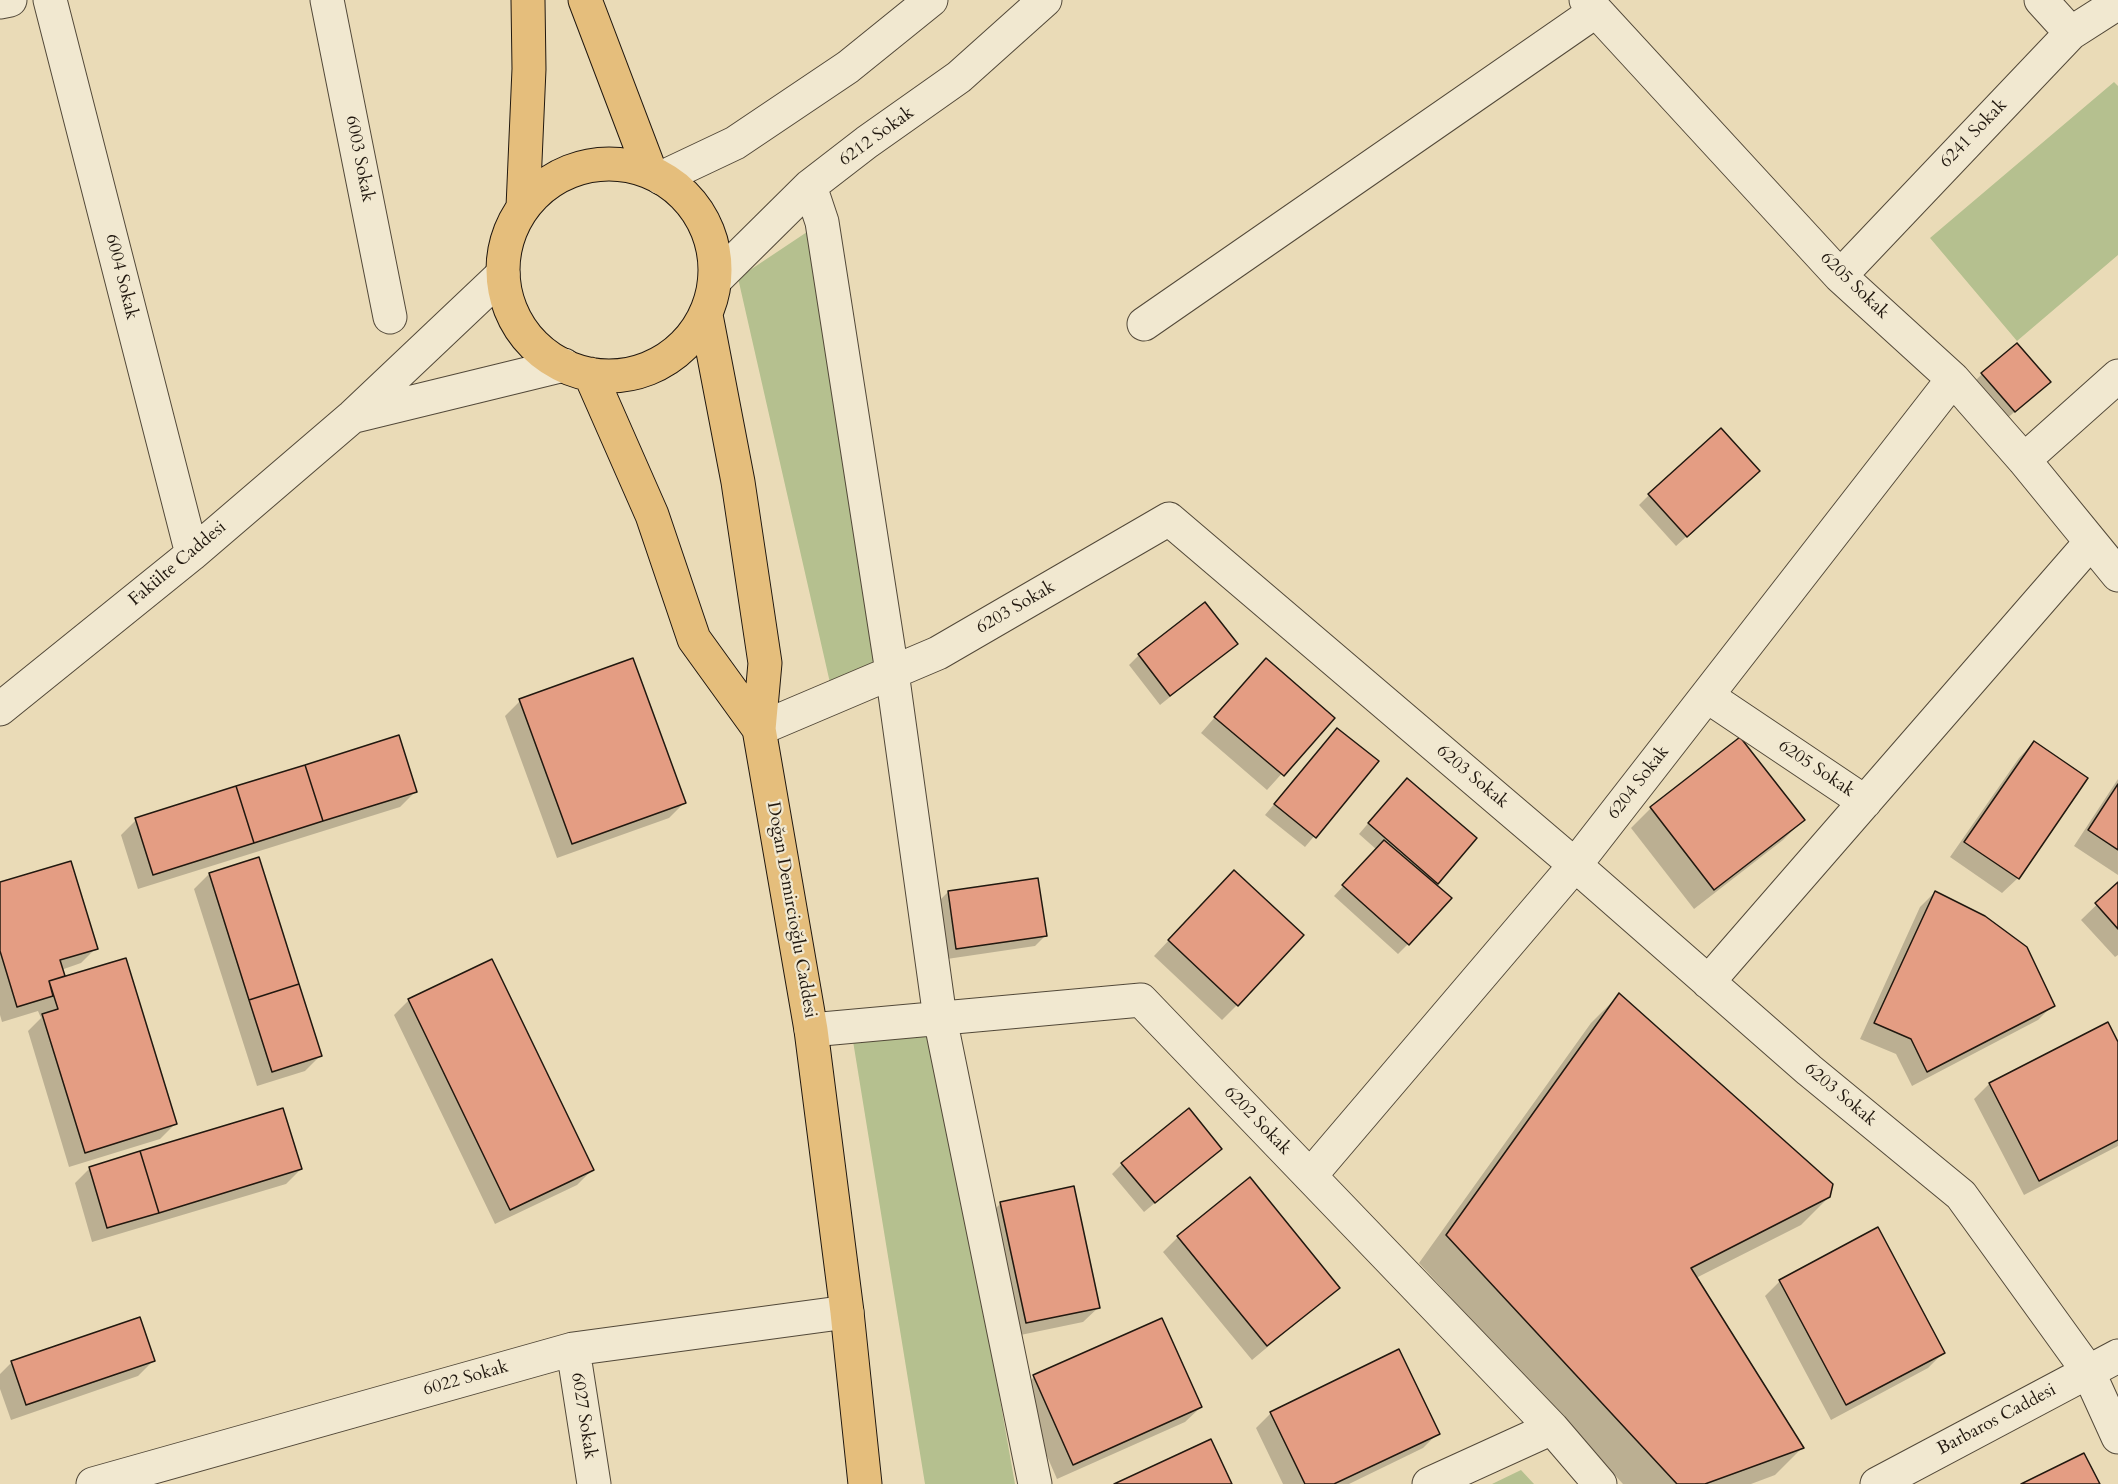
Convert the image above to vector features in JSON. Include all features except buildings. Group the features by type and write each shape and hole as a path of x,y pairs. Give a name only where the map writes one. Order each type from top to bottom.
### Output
{"main road":[{"path":"523,207 530,69 528,0"},
{"path":"585,0 655,175"},
{"path":"616,164 655,175 679,189 701,215 714,248 715,280 706,315 686,343 659,364 626,374 577,370 556,362 528,339 510,309 503,274 507,238 523,207 549,182 581,167 616,164"},
{"path":"706,315 738,482 759,616 765,663 759,729"},
{"name":"Doğan Demircioğlu Caddesi","path":"577,370 652,514 694,639 759,729 812,1030 847,1312 865,1484"}],"street":[{"path":"0,2 10,0"},
{"name":"6004 Sokak","path":"50,0 192,554"},
{"name":"6003 Sokak","path":"327,0 390,317"},
{"path":"655,175 735,143 848,67 931,0"},
{"name":"6212 Sokak","path":"715,280 810,186 959,77 1045,0"},
{"path":"2041,0 2071,33"},
{"name":"6241 Sokak","path":"1840,276 2071,33 2118,3"},
{"path":"1144,324 1591,5"},
{"name":"6205 Sokak","path":"1591,5 1840,276 1953,379 2025,460 2118,575"},
{"path":"810,186 822,222 892,672 940,1018 1035,1484"},
{"name":"Fakülte Caddesi","path":"0,709 192,554 353,416 503,274"},
{"name":"Fakülte Caddesi","path":"353,416 577,370"},
{"path":"2025,460 2118,376"},
{"name":"6204 Sokak","path":"1310,1176 1575,865 1953,379"},
{"name":"6203 Sokak","path":"759,729 938,653 1169,519 1575,865 1809,1070 1961,1196 2088,1371 2118,1437"},
{"path":"1708,982 2090,543"},
{"name":"6205 Sokak","path":"1707,696 1864,802"},
{"name":"6202 Sokak","path":"812,1030 1141,1000 1552,1428 1600,1484"},
{"name":"6022 Sokak","path":"93,1484 573,1348 847,1312"},
{"name":"6027 Sokak","path":"573,1348 594,1484"},
{"name":"Barbaros Caddesi","path":"1877,1484 2118,1356"},
{"path":"1429,1484 1552,1428"}],"green space":[{"path":"2114,82 2118,86 2118,255 2017,341 1930,238"},
{"path":"822,222 892,672 833,696 738,278"},
{"path":"934,1029 1015,1484 925,1484 853,1041"},
{"path":"1521,1470 1534,1484 1492,1484"}]}
